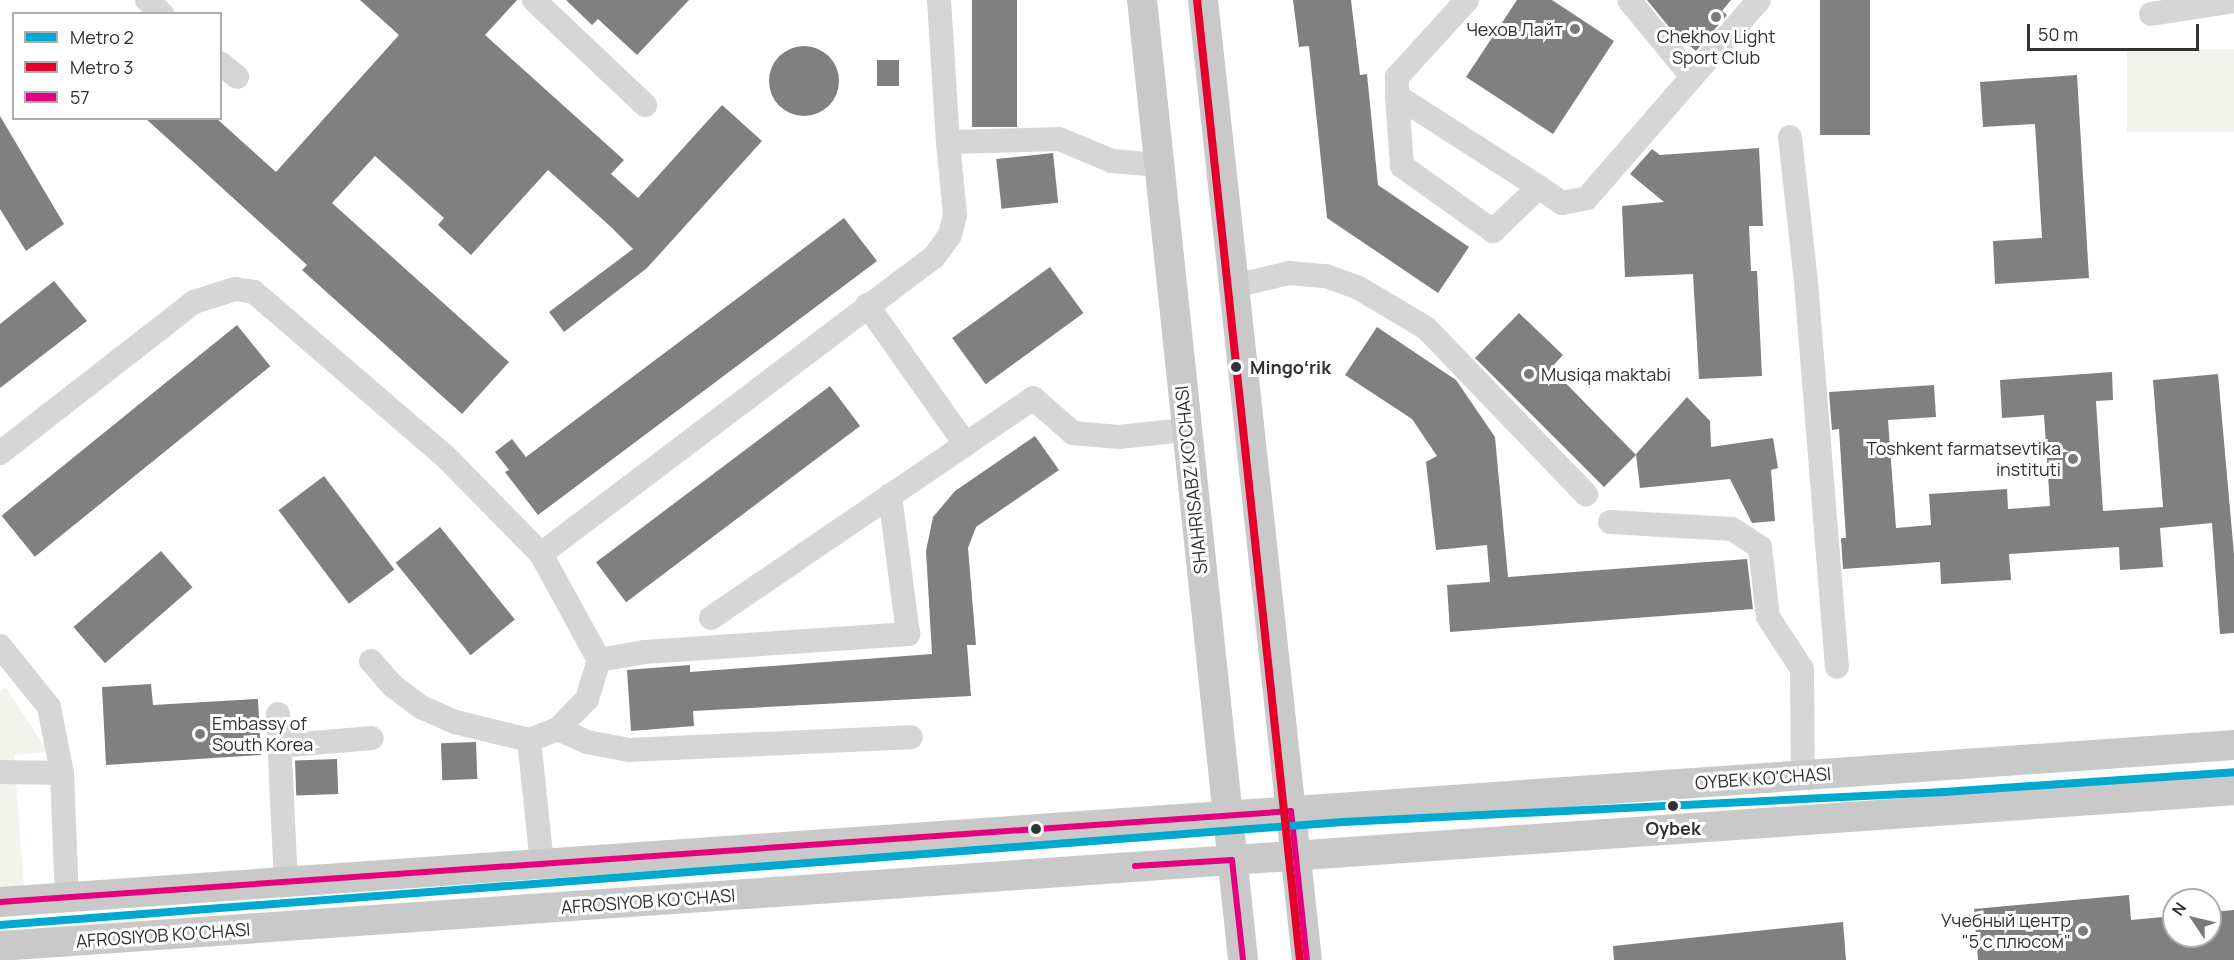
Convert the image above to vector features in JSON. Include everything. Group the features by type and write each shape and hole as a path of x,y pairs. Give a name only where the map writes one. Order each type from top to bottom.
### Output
{"main road":[{"name":"SHAHRISABZ KO'CHASI","path":"1142,0 1185,430 1243,960"},
{"path":"1203,0 1307,960"},
{"name":"OYBEK KO'CHASI","path":"1291,811 2234,745"},
{"path":"1296,855 2234,790"},
{"path":"0,902 1291,811"},
{"name":"AFROSIYOB KO'CHASI","path":"0,946 1296,855"}],"lane":[{"path":"147,0 160,12"},
{"path":"534,0 645,105"},
{"path":"542,554 867,305 934,257 950,235 955,214 939,0"},
{"path":"1467,0 1397,77 1402,166 1493,231 1539,187"},
{"path":"1629,0 1692,77"},
{"path":"1397,96 1562,203 1587,198 1759,0"},
{"path":"2151,14 2234,1"},
{"path":"1790,137 1806,282 1837,667"},
{"path":"948,142 1059,139 1112,161 1158,165"},
{"path":"1234,286 1289,273 1326,276 1357,287 1426,327 1586,494"},
{"path":"0,453 194,302 235,290 254,292 446,456 542,554 599,660 587,699 558,729 529,740 455,722 421,707 393,686 371,661"},
{"path":"867,305 966,445"},
{"path":"711,618 1033,398 1073,433 1119,437 1185,430"},
{"path":"599,660 645,652 908,634 891,495"},
{"path":"1610,522 1732,529 1760,547 1768,617 1802,669 1803,775"},
{"path":"0,646 49,707 62,774 67,897"},
{"path":"278,714 286,881"},
{"path":"558,729 587,742 629,750 911,737"},
{"path":"279,746 372,738"},
{"path":"529,740 542,864"},
{"path":"0,772 62,774"}],"shaded area":[{"path":"2127,49 2234,49 2234,132 2127,132"},
{"path":"6,688 48,752 14,755 24,887 0,888 0,691"}],"building":[{"path":"360,0 517,0 485,35 624,160 611,174 638,198 722,105 762,141 647,268 564,332 549,312 633,249 611,227 548,170 471,255 438,225 444,218 375,156 332,203 509,362 462,414 302,270 307,265 147,120 218,120 276,172 399,35"},
{"path":"566,0 689,0 637,55 598,19 592,25"},
{"path":"972,0 1017,0 1017,127 972,127"},
{"path":"1293,0 1351,0 1360,75 1367,74 1378,185 1469,247 1438,293 1327,218 1309,46 1299,47"},
{"path":"1517,0 1552,0 1614,41 1553,134 1466,77"},
{"path":"1647,0 1731,0 1722,11 1727,15 1696,51 1674,33"},
{"path":"1820,0 1870,0 1870,135 1820,135"},
{"path":"804,46 817,49 829,56 836,68 839,81 836,94 829,106 817,113 804,116 791,113 779,106 772,94 769,81 772,68 779,56 791,49"},
{"path":"877,60 899,60 899,86 877,86"},
{"path":"2077,75 2089,278 1995,284 1993,241 2042,238 2035,124 1983,127 1980,82"},
{"path":"0,116 64,224 26,251 0,209"},
{"path":"1759,148 1763,226 1749,226 1751,271 1757,271 1762,376 1699,379 1693,274 1625,277 1622,206 1664,202 1630,174 1652,149 1660,155"},
{"path":"1053,153 1058,203 1002,209 996,159"},
{"path":"844,218 877,261 538,515 505,472 509,470 495,452 512,439 526,457"},
{"path":"1050,267 1084,313 986,384 952,338"},
{"path":"54,281 87,321 0,388 0,324"},
{"path":"1519,313 1563,355 1551,368 1636,455 1604,487 1475,358"},
{"path":"237,325 270,366 35,557 2,516"},
{"path":"1377,327 1456,380 1495,437 1508,577 1747,559 1753,609 1450,632 1447,585 1490,582 1487,545 1436,550 1426,462 1437,456 1412,419 1345,375"},
{"name":"Toshkent farmatsevtika instituti","path":"2112,372 2113,400 2096,401 2103,511 2163,507 2153,380 2218,374 2234,554 2234,633 2220,634 2212,523 2160,528 2163,567 2120,570 2119,547 2009,554 2011,580 1941,584 1940,562 1843,569 1841,538 1846,538 1839,429 1832,430 1829,392 1934,385 1936,417 1888,420 1896,528 1931,525 1929,494 2007,489 2008,509 2050,506 2044,415 2002,418 2000,380"},
{"path":"830,386 860,426 626,602 596,562"},
{"path":"1687,397 1710,421 1711,447 1773,438 1778,468 1771,470 1775,521 1752,523 1730,479 1640,488 1636,454"},
{"path":"1035,436 1059,470 976,527 968,548 976,645 967,645 971,696 693,711 694,726 631,731 627,670 690,665 690,672 932,654 926,551 933,517 955,491"},
{"path":"324,476 394,569 349,604 278,510"},
{"path":"440,527 515,619 471,655 396,563"},
{"path":"161,551 192,587 105,663 73,627"},
{"path":"151,684 153,705 258,699 261,755 106,765 102,687"},
{"path":"476,742 477,779 442,780 441,743"},
{"path":"337,759 338,794 296,795 295,760"},
{"path":"2129,895 2131,920 2162,917 2162,948 2222,948 2222,911 2234,910 2234,960 1978,960 1974,909"},
{"path":"1843,922 1846,960 1614,960 1613,946"}],"metro line":[{"name":"3","path":"1197,0 1300,960"},
{"name":"2","path":"0,925 1343,822 1944,792 2234,772"}],"transit line":[{"name":"57","path":"0,902 1291,811 1307,960"},
{"name":"57","path":"1135,866 1232,860 1243,960"}],"place":[{"name":"Chekhov Light Sport Club","path":"1716,17"},
{"name":"Чехов Лайт","path":"1575,29"},
{"name":"Mingoʻrik","path":"1236,367"},
{"name":"Musiqa maktabi","path":"1529,374"},
{"name":"Toshkent farmatsevtika instituti","path":"2073,459"},
{"name":"Embassy of South Korea","path":"200,734"},
{"name":"Oybek","path":"1673,806"},
{"name":"Учебный центр \"5 с плюсом\"","path":"2083,931"}]}
